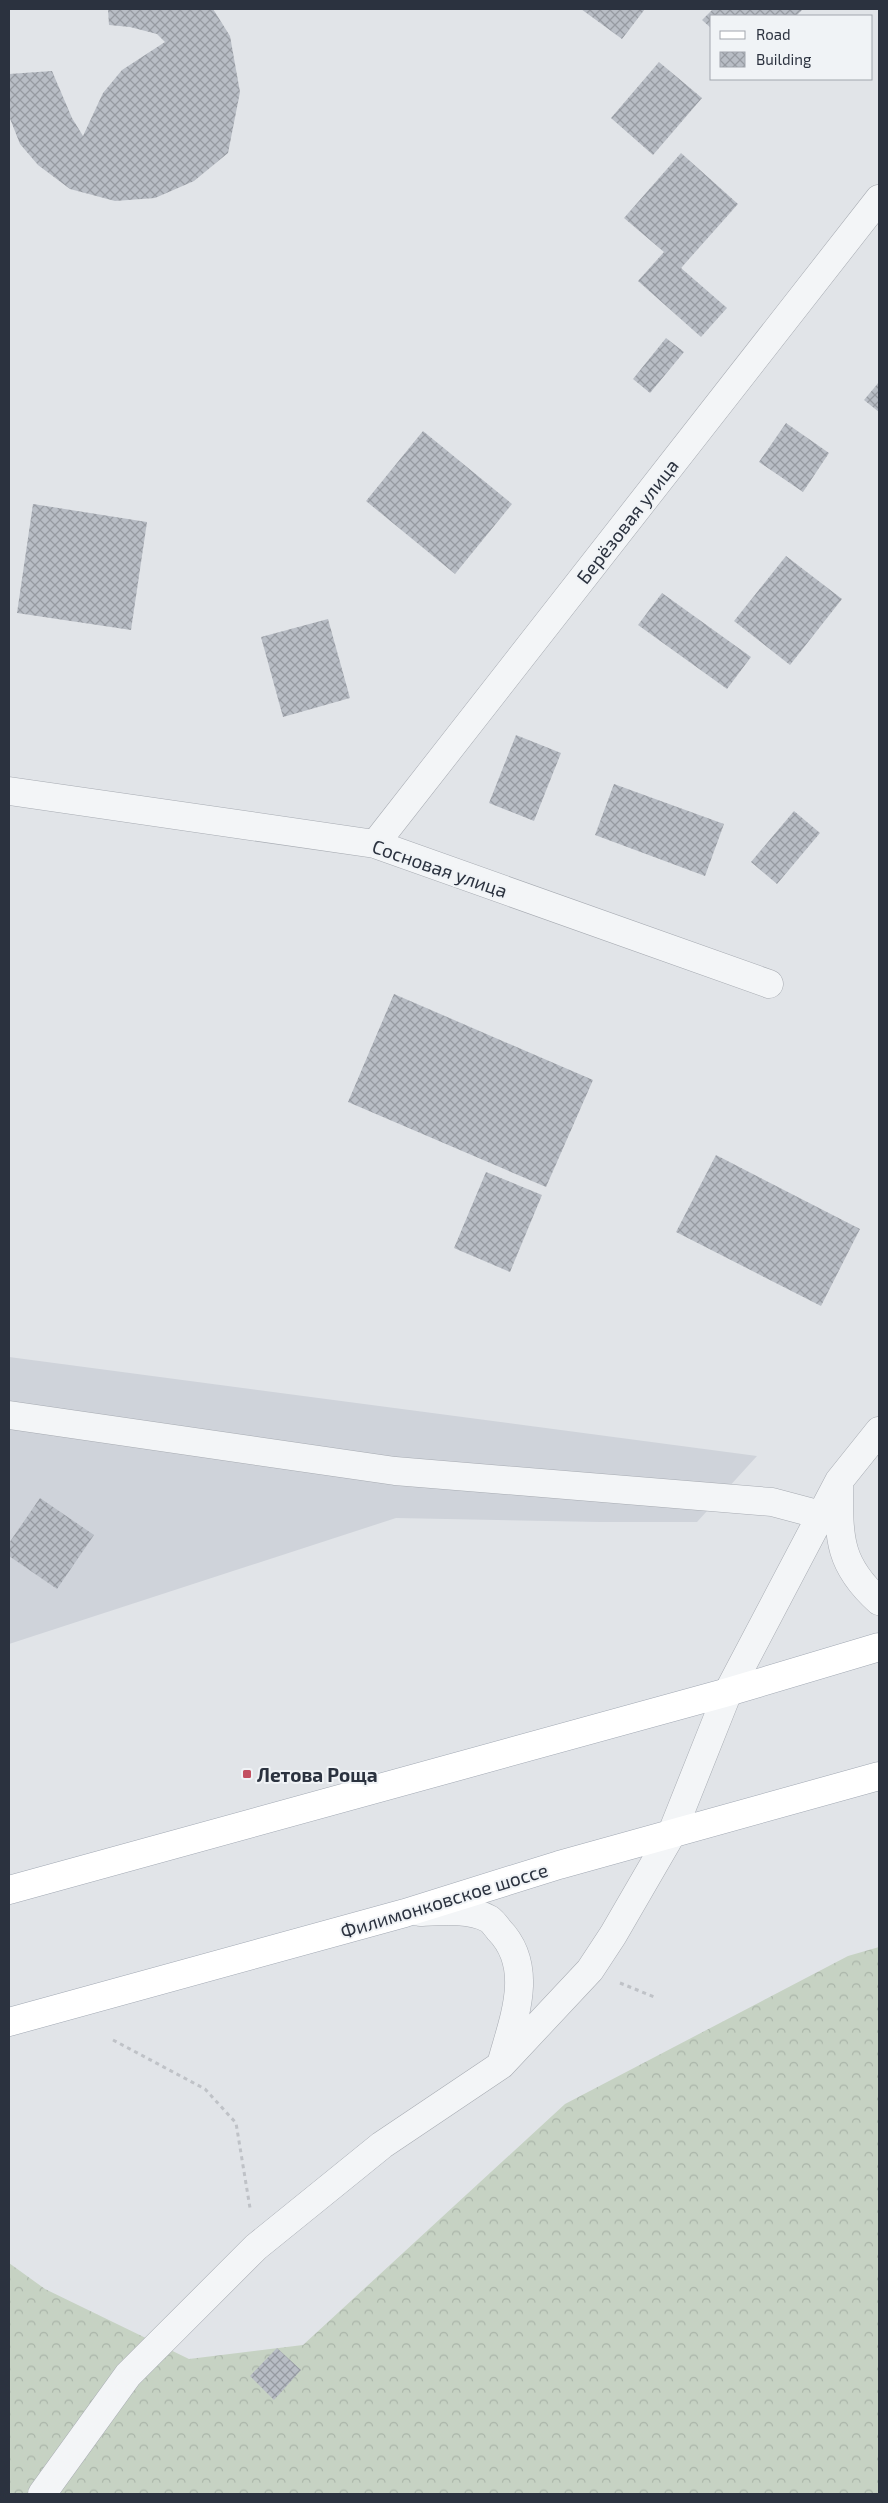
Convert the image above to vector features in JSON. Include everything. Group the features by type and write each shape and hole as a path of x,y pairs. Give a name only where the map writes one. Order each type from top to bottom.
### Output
{"main road":[{"path":"9,1890 728,1692 879,1648"},
{"name":"Филимонковское шоссе","path":"9,2022 405,1913 559,1865 879,1776"}],"street":[{"name":"Берёзовая улица","path":"375,844 879,198"},
{"name":"Сосновая улица","path":"9,791 375,844 769,984"},
{"path":"9,1415 395,1471 772,1502 821,1515"},
{"path":"42,2494 128,2375 256,2247 382,2145 501,2065 590,1970 613,1935 671,1835 728,1692 839,1481 879,1431"},
{"path":"839,1481 839,1531 846,1561 865,1589 879,1601"},
{"path":"405,1913 453,1910 489,1918 509,1940 517,1961 520,1984 517,2005 501,2065"}],"path":[{"path":"112,2040 205,2089 236,2123 256,2247"}],"shaded area":[{"path":"9,1357 757,1456 697,1522 396,1518 9,1644"}],"green space":[{"path":"879,1947 879,2494 9,2494 9,2263 45,2289 189,2359 303,2345 565,2104 848,1956"}],"building":[{"path":"108,9 213,9 230,36 240,92 228,153 194,181 155,198 115,201 70,189 38,165 20,144 9,116 9,74 52,71 72,118 83,136 103,93 122,70 165,42 157,34 130,27 109,25"},
{"path":"581,9 645,9 622,39"},
{"path":"713,9 803,9 797,15 710,15 710,27 702,20"},
{"path":"659,62 702,98 653,155 611,118"},
{"path":"681,153 738,204 681,268 727,308 701,337 638,281 664,252 624,218"},
{"path":"666,338 684,352 650,393 633,379"},
{"path":"879,382 879,412 864,400"},
{"path":"786,423 829,453 803,492 759,462"},
{"path":"423,431 512,504 455,574 366,501"},
{"path":"33,504 147,522 131,630 17,613"},
{"path":"786,556 842,599 790,665 734,621"},
{"path":"662,593 751,657 727,689 638,625"},
{"path":"328,619 350,698 283,717 261,637"},
{"path":"516,735 561,753 534,821 489,803"},
{"path":"614,784 724,824 705,876 595,835"},
{"path":"794,811 820,833 777,884 751,862"},
{"path":"394,994 593,1080 546,1187 348,1102"},
{"path":"716,1155 860,1229 821,1306 676,1232"},
{"path":"486,1172 542,1195 510,1272 454,1248"},
{"path":"40,1498 94,1535 57,1589 9,1556 9,1543"},
{"path":"277,2348 301,2370 274,2400 250,2376"}],"place":[{"name":"Летова Роща","path":"247,1774"}]}
